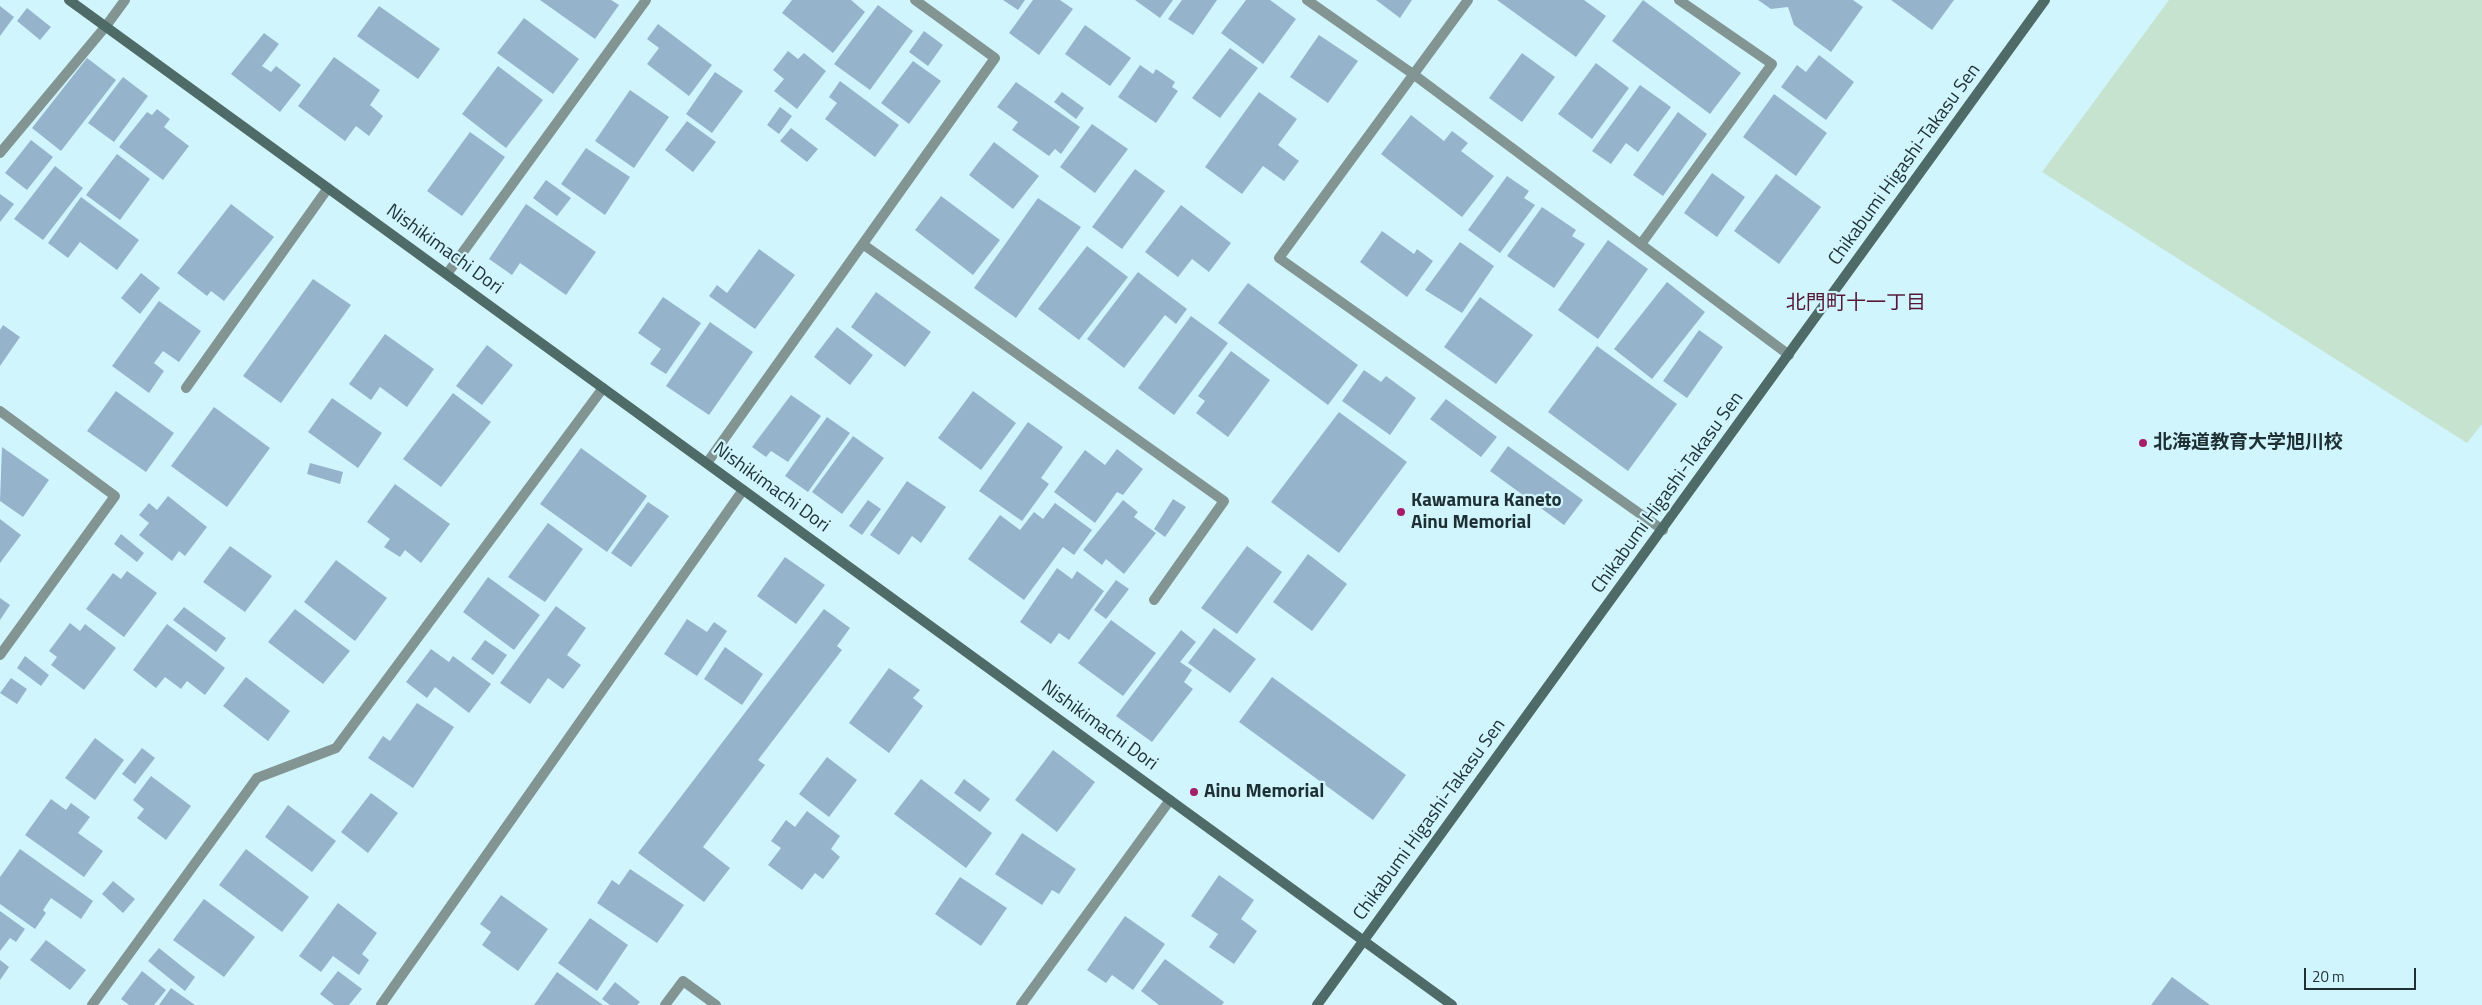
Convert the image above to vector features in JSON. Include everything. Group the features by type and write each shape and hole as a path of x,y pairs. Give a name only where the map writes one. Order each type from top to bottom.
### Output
{"street":[{"name":"Nishikimachi Dori","path":"69,0 1452,1005"},
{"path":"0,153 106,26 125,0"},
{"path":"447,274 646,0"},
{"path":"707,463 864,245 995,58 916,0"},
{"path":"1307,0 1412,74 1789,355"},
{"path":"1468,0 1279,258 1663,530"},
{"path":"1640,244 1772,64 1679,0"},
{"name":"Chikabumi Higashi-Takasu Sen","path":"1317,1005 1663,530 2045,0"},
{"path":"186,388 328,188"},
{"path":"864,245 1224,501 1154,600"},
{"path":"92,1005 257,778 336,748 603,388"},
{"path":"0,412 115,496 0,655"},
{"path":"381,1005 743,490"},
{"path":"1021,1005 1170,800"},
{"path":"666,1005 683,981 716,1005"}],"green space":[{"path":"2169,0 2482,0 2482,424 2467,443 2042,172"}],"building":[{"path":"540,0 611,0 619,5 595,39"},
{"path":"792,0 851,0 865,12 833,53 782,13"},
{"path":"1003,0 1025,0 1018,10"},
{"path":"1033,0 1060,0 1073,9 1039,55 1009,33"},
{"path":"1135,0 1173,0 1160,18"},
{"path":"1182,0 1217,0 1193,35 1168,19"},
{"path":"1246,0 1270,0 1296,19 1263,64 1221,33"},
{"path":"1376,0 1412,0 1400,18"},
{"path":"1497,0 1584,0 1606,16 1576,57"},
{"path":"1643,0 1741,73 1710,114 1612,41"},
{"path":"1758,0 1853,0 1863,7 1831,52 1794,25 1788,7 1771,9"},
{"path":"1891,0 1954,0 1932,30"},
{"path":"878,5 913,31 870,90 834,64"},
{"path":"0,6 14,17 0,36"},
{"path":"379,6 440,49 418,79 357,36"},
{"path":"27,8 51,27 40,40 17,21"},
{"path":"524,18 579,59 553,94 497,53"},
{"path":"658,24 712,65 689,96 647,64 659,48 647,39"},
{"path":"1085,25 1131,58 1110,86 1065,54"},
{"path":"924,31 943,45 928,66 909,52"},
{"path":"264,33 279,44 262,66 271,72 276,66 301,85 280,112 231,74"},
{"path":"1319,35 1358,61 1328,103 1290,77"},
{"path":"1230,48 1258,68 1220,118 1192,98"},
{"path":"788,51 798,59 804,53 826,71 797,109 774,91 784,79 773,70"},
{"path":"1522,53 1555,77 1522,122 1489,98"},
{"path":"1819,55 1854,82 1826,120 1781,87 1797,65 1806,72"},
{"path":"334,57 380,90 370,105 383,116 369,136 356,126 345,141 298,106"},
{"path":"87,58 116,80 61,151 32,128"},
{"path":"913,61 941,81 909,124 881,103"},
{"path":"1596,63 1629,88 1592,139 1558,114"},
{"path":"1140,65 1153,74 1156,69 1175,82 1172,87 1178,91 1156,123 1118,97"},
{"path":"498,66 543,100 506,148 462,114"},
{"path":"715,72 743,91 712,133 686,114"},
{"path":"123,77 148,96 114,142 88,123"},
{"path":"840,81 899,125 875,157 825,119 837,103 829,97"},
{"path":"1016,82 1080,127 1061,154 1055,149 1049,156 1012,130 1018,122 997,107"},
{"path":"1640,85 1671,107 1638,152 1626,143 1611,164 1592,151"},
{"path":"630,90 669,117 634,168 595,141"},
{"path":"1062,92 1084,108 1076,119 1054,102"},
{"path":"1259,92 1297,119 1278,145 1299,161 1284,181 1263,166 1242,194 1205,167"},
{"path":"1774,94 1827,133 1796,176 1743,137"},
{"path":"780,107 792,116 779,134 767,125"},
{"path":"157,109 170,119 164,127 189,146 163,180 119,147 147,112 152,115"},
{"path":"1678,112 1707,134 1663,196 1633,175"},
{"path":"1411,115 1444,141 1452,131 1468,143 1461,151 1494,176 1462,217 1381,154"},
{"path":"687,121 716,142 693,172 665,150"},
{"path":"1092,124 1128,149 1095,193 1060,167"},
{"path":"791,128 818,149 807,162 780,141"},
{"path":"470,132 505,157 462,216 427,191"},
{"path":"31,140 53,157 27,190 5,173"},
{"path":"994,142 1039,176 1013,209 969,175"},
{"path":"586,148 630,177 605,215 561,184"},
{"path":"117,154 150,179 120,220 86,195"},
{"path":"55,166 83,188 43,240 14,219"},
{"path":"1135,169 1165,191 1122,249 1092,227"},
{"path":"1712,173 1745,197 1717,237 1684,213"},
{"path":"1776,174 1821,207 1779,264 1734,231"},
{"path":"1507,176 1529,191 1524,198 1535,205 1500,253 1468,230"},
{"path":"546,180 571,198 557,216 533,198"},
{"path":"0,194 14,204 0,222"},
{"path":"941,196 1000,240 973,275 915,230"},
{"path":"81,197 139,240 117,270 80,242 68,258 48,243"},
{"path":"1038,198 1081,227 1016,318 974,288"},
{"path":"231,204 274,237 224,301 211,291 207,296 177,273"},
{"path":"526,204 596,252 566,295 520,263 512,275 489,259"},
{"path":"1181,205 1231,243 1209,272 1192,259 1178,277 1145,252"},
{"path":"1542,207 1576,230 1572,236 1585,244 1554,288 1507,256"},
{"path":"1382,231 1414,254 1417,249 1433,261 1407,297 1360,262"},
{"path":"1608,240 1648,269 1598,339 1558,310"},
{"path":"1460,242 1494,266 1462,313 1425,290"},
{"path":"1087,246 1128,277 1079,340 1038,309"},
{"path":"759,249 795,275 755,329 709,296 717,285 727,293"},
{"path":"1138,272 1187,309 1176,324 1165,315 1124,368 1087,339"},
{"path":"141,273 160,288 140,314 121,298"},
{"path":"313,279 351,305 281,403 243,376"},
{"path":"1667,282 1705,312 1652,379 1614,349"},
{"path":"1248,283 1358,365 1328,405 1218,323"},
{"path":"876,292 931,332 905,367 851,327"},
{"path":"663,297 701,323 666,374 650,364 661,349 638,333"},
{"path":"1480,297 1533,335 1496,384 1444,347"},
{"path":"159,301 201,331 179,362 163,351 154,363 164,371 149,393 112,366"},
{"path":"1191,316 1228,343 1174,415 1138,388"},
{"path":"710,322 753,352 709,415 666,386"},
{"path":"3,325 20,337 0,366 0,330"},
{"path":"837,327 873,355 850,385 814,357"},
{"path":"1699,330 1723,347 1687,398 1663,381"},
{"path":"385,334 434,369 407,407 380,387 371,400 349,384"},
{"path":"487,345 513,365 482,405 456,386"},
{"path":"1597,346 1677,404 1628,471 1548,412"},
{"path":"1231,351 1270,380 1228,437 1196,413 1205,401 1198,396"},
{"path":"1364,370 1381,382 1386,376 1416,398 1390,435 1342,401"},
{"path":"116,391 174,433 146,472 87,431"},
{"path":"973,391 1016,423 981,470 938,438"},
{"path":"453,393 491,422 441,487 403,459"},
{"path":"791,395 821,416 788,462 771,451 766,457 752,447"},
{"path":"332,398 382,433 358,468 308,432"},
{"path":"1446,399 1497,437 1481,457 1430,419"},
{"path":"214,407 270,448 227,507 171,466"},
{"path":"1339,412 1407,462 1339,553 1271,502"},
{"path":"827,417 850,433 808,492 785,476"},
{"path":"1028,422 1063,447 1041,478 1049,484 1022,521 979,491"},
{"path":"853,436 884,458 842,514 812,492"},
{"path":"1508,446 1583,500 1564,525 1490,471"},
{"path":"2,447 49,480 23,517 0,501"},
{"path":"581,448 647,496 607,552 540,504"},
{"path":"1117,449 1143,469 1123,495 1117,492 1095,523 1054,492 1085,450 1105,465"},
{"path":"310,463 343,472 340,484 307,474"},
{"path":"907,481 946,507 921,543 912,536 899,555 870,535"},
{"path":"395,484 450,524 421,563 405,550 400,557 384,547 390,539 367,522"},
{"path":"168,496 207,527 185,556 179,551 172,561 139,535 149,523 139,515 149,503 157,510"},
{"path":"1173,499 1186,507 1165,537 1154,529"},
{"path":"868,500 881,509 862,535 849,526"},
{"path":"1123,500 1138,512 1134,517 1156,533 1124,574 1106,559 1102,565 1083,550"},
{"path":"648,502 669,516 631,567 611,553"},
{"path":"1055,503 1092,530 1074,555 1063,547 1024,600 968,559 1000,515 1020,530 1034,512 1043,519"},
{"path":"0,519 21,535 0,563"},
{"path":"548,523 583,549 545,602 508,577"},
{"path":"121,534 144,553 137,562 114,544"},
{"path":"230,546 272,576 245,612 203,582"},
{"path":"1247,546 1282,572 1237,634 1201,608"},
{"path":"1308,554 1347,584 1312,631 1273,602"},
{"path":"785,557 825,585 796,624 757,596"},
{"path":"336,560 387,598 355,641 304,602"},
{"path":"1057,568 1072,579 1077,571 1104,591 1069,640 1059,633 1051,644 1020,622"},
{"path":"127,571 157,593 124,637 86,609 113,573 121,579"},
{"path":"488,577 540,615 514,650 463,612"},
{"path":"1116,580 1129,589 1106,619 1094,610"},
{"path":"0,598 10,605 0,620"},
{"path":"556,606 586,628 567,655 581,665 563,689 548,678 530,704 500,683"},
{"path":"184,607 226,638 216,652 173,620"},
{"path":"295,609 350,651 323,684 268,642"},
{"path":"824,609 850,628 837,646 842,650 758,760 765,765 703,847 730,868 704,902 638,853"},
{"path":"687,619 707,632 714,622 727,631 697,676 664,654"},
{"path":"1111,620 1156,653 1123,696 1078,663"},
{"path":"70,623 80,631 85,624 116,648 84,690 51,665 57,657 49,651"},
{"path":"167,624 225,668 205,695 187,681 181,689 165,677 156,688 133,670"},
{"path":"1214,628 1256,659 1230,693 1188,663"},
{"path":"1181,630 1196,642 1180,662 1192,670 1184,682 1193,689 1152,742 1116,716"},
{"path":"485,640 507,655 493,675 471,659"},
{"path":"725,647 763,674 742,705 704,679"},
{"path":"431,649 449,662 453,656 491,684 469,713 435,687 427,698 406,682"},
{"path":"25,656 49,675 41,686 17,668"},
{"path":"889,668 920,690 913,698 923,706 889,753 849,723"},
{"path":"246,677 290,711 268,741 223,706"},
{"path":"1272,677 1406,775 1373,820 1239,722"},
{"path":"11,678 27,689 17,704 0,693"},
{"path":"417,703 454,727 413,788 368,758 383,736 390,741"},
{"path":"95,738 124,760 95,800 65,778"},
{"path":"142,748 155,758 135,784 122,774"},
{"path":"1053,750 1095,782 1057,832 1015,800"},
{"path":"827,757 857,780 829,817 799,794"},
{"path":"151,776 191,806 166,840 137,818 144,809 133,800"},
{"path":"921,779 992,833 966,868 894,814"},
{"path":"964,779 990,799 980,812 954,793"},
{"path":"371,793 398,813 368,853 341,832"},
{"path":"51,799 66,810 71,803 90,817 78,833 103,851 84,877 25,835"},
{"path":"288,805 336,841 312,872 265,837"},
{"path":"807,811 840,836 831,849 840,857 823,879 815,873 802,890 768,865 781,848 771,841 786,820 795,827"},
{"path":"1022,833 1076,869 1059,894 1052,890 1042,905 995,874"},
{"path":"20,849 93,901 81,919 51,898 43,910 46,913 35,929 0,904 0,877"},
{"path":"246,849 309,897 282,932 219,885"},
{"path":"630,869 684,905 657,943 597,903 612,880 619,885"},
{"path":"1219,875 1254,900 1241,919 1257,931 1234,964 1209,947 1218,934 1191,916"},
{"path":"960,877 1007,908 981,946 935,914"},
{"path":"113,881 135,899 123,913 102,894"},
{"path":"501,895 548,929 518,971 482,945 491,932 480,924"},
{"path":"204,899 255,937 224,977 173,940"},
{"path":"338,903 377,933 362,954 369,960 359,975 333,956 321,972 299,956"},
{"path":"0,911 25,929 16,942 10,938 0,951"},
{"path":"1125,916 1165,944 1133,990 1112,975 1106,983 1087,970"},
{"path":"590,918 628,945 597,991 558,963"},
{"path":"46,940 86,970 70,990 30,960"},
{"path":"159,948 195,977 185,991 148,961"},
{"path":"1165,959 1224,1002 1222,1005 1159,1005 1141,991"},
{"path":"0,960 9,967 0,980"},
{"path":"142,971 166,990 154,1005 129,1005 121,999"},
{"path":"338,971 362,989 349,1005 334,1005 320,994"},
{"path":"557,972 603,1005 534,1005"},
{"path":"2172,977 2210,1005 2151,1005"},
{"path":"615,982 640,1002 637,1005 610,1005 602,999"},
{"path":"171,988 195,1005 159,1005"}],"place":[{"name":"北海道教育大学旭川校","path":"2143,443"},
{"name":"Kawamura Kaneto Ainu Memorial","path":"1401,512"},
{"name":"Ainu Memorial","path":"1194,792"}],"district":[{"name":"北門町十一丁目","path":"1856,304"}]}
